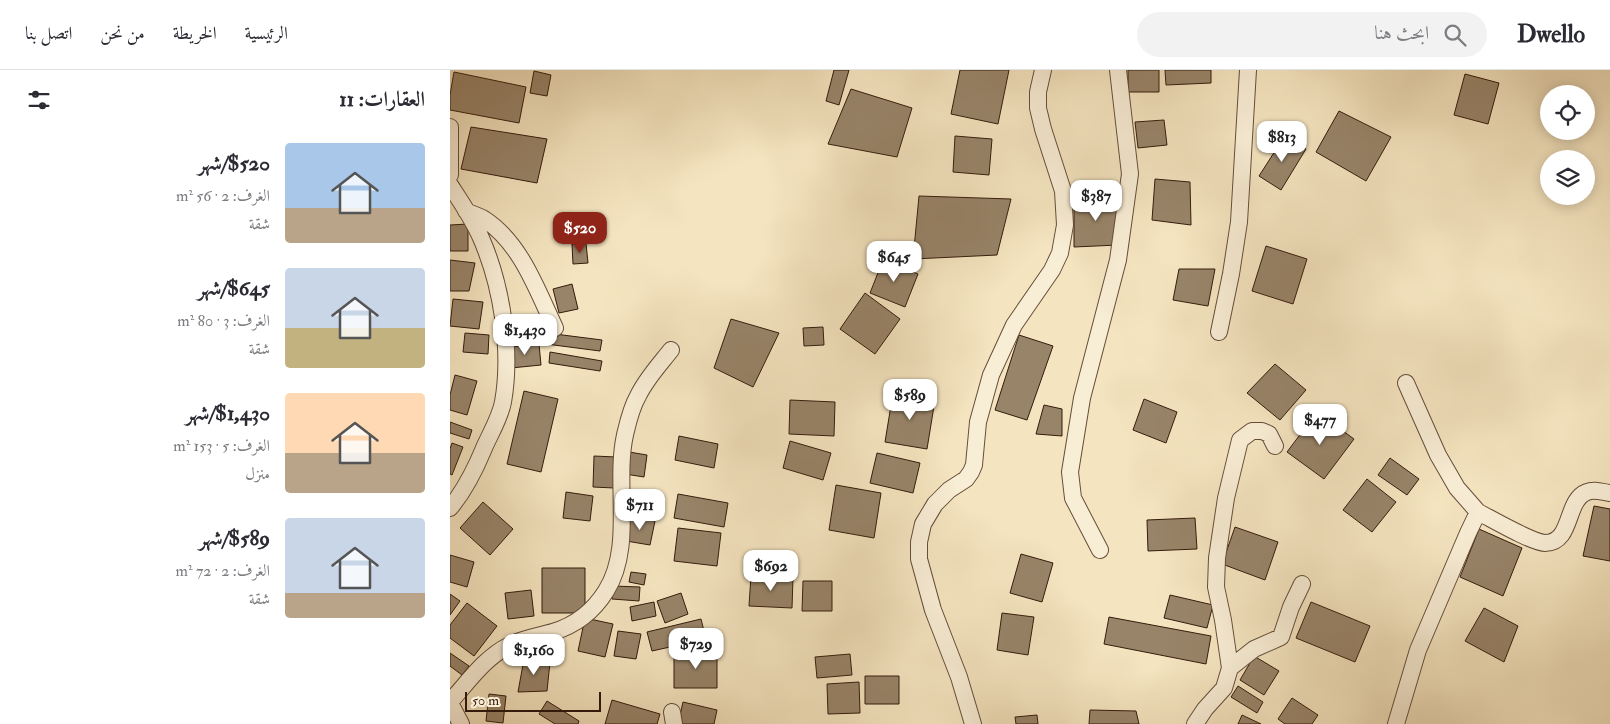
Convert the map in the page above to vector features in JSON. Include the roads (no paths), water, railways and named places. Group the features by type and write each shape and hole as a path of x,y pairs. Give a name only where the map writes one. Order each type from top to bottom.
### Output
{"street":[{"path":"973,724 959,677 930,602 919,559 919,542 923,524 935,504 949,490 966,479 971,472 974,465 978,422 991,375 1014,325 1052,270 1060,253 1065,225 1063,191 1038,108 1038,92 1043,70"},
{"path":"1100,550 1073,498 1070,472 1082,398 1098,343 1118,260 1130,174 1118,70"},
{"path":"1219,332 1239,222 1248,70"},
{"path":"450,127 450,175"},
{"path":"450,185 481,237 495,279 506,337 505,381 502,404 472,475 460,496 450,508"},
{"path":"466,211 482,218 494,227 513,248 533,280 555,328"},
{"path":"461,724 450,702 476,671 509,645 573,624 591,612 607,590 615,570 620,548 624,436 638,395 671,350"},
{"path":"1406,383 1438,455 1457,488 1478,512 1534,540 1545,543 1563,533 1574,507 1585,492 1594,490 1610,493"},
{"path":"1195,724 1224,688 1230,668 1216,587 1216,558 1226,498 1240,440 1252,431 1262,431 1269,434 1274,446"},
{"path":"1396,724 1418,650 1478,512"},
{"path":"1230,668 1254,649 1281,637 1291,607 1302,584"}]}
